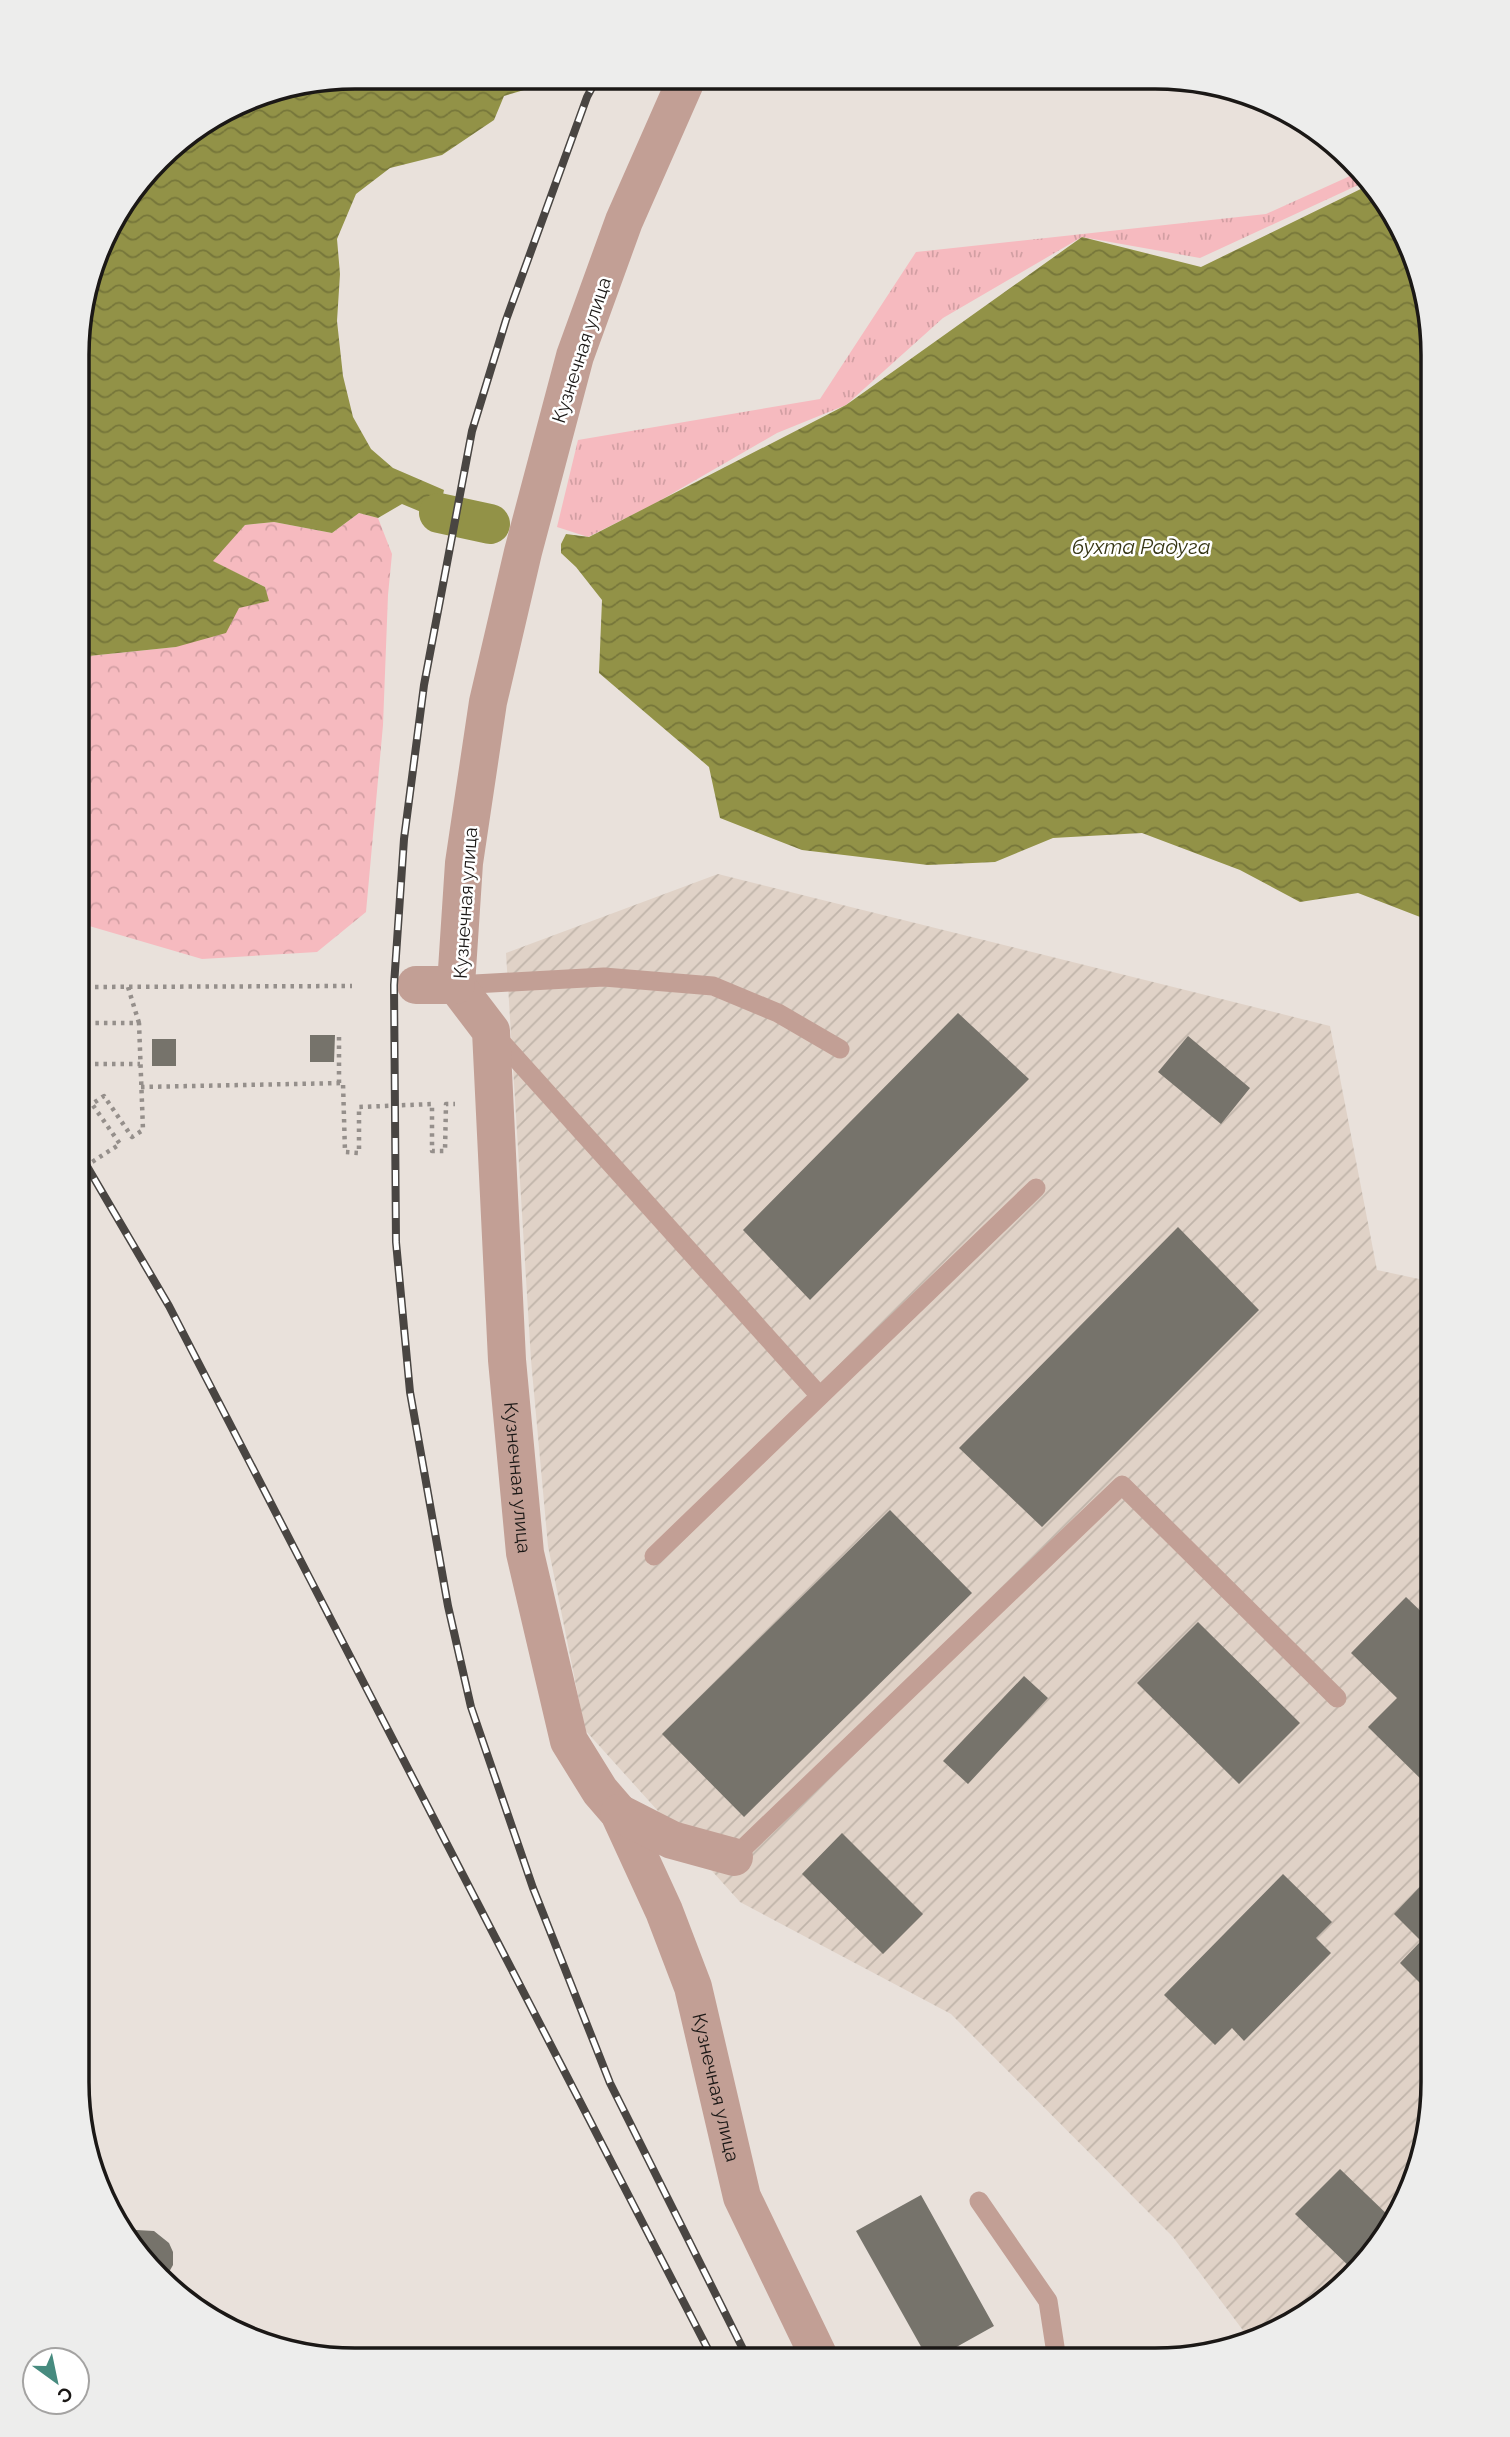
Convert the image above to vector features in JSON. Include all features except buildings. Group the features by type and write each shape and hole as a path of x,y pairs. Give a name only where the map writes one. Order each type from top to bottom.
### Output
{"street":[{"name":"Кузнечная улица","path":"683,89 624,221 575,356 533,513 486,715 464,863 456,985 491,1031 507,1360 525,1553 569,1741 600,1791 619,1813 664,1911 693,1987 741,2197 815,2348"},
{"path":"416,985 456,985"},
{"name":"Кузнечная улица","path":"619,1813 672,1840 734,1857"}],"lane":[{"path":"456,985 604,977 713,986 778,1013 841,1049"},
{"path":"491,1031 820,1396"},
{"path":"654,1556 1036,1188"},
{"path":"734,1857 1122,1485 1337,1698"},
{"path":"979,2201 1048,2301 1054,2348"}],"path":[{"path":"89,987 352,986"},
{"path":"89,1164 120,1144 92,1104 104,1096 132,1137 143,1130 139,1023 128,987"},
{"path":"95,1023 139,1023"},
{"path":"339,1034 339,1083"},
{"path":"89,1064 140,1064"},
{"path":"141,1087 345,1084 345,1152 359,1153 359,1107 432,1104 432,1151 445,1151 446,1104 495,1103"}],"shaded area":[{"path":"718,874 1330,1026 1377,1270 1421,1279 1421,2081 1412,2150 1385,2215 1366,2244 1343,2270 1317,2293 1288,2312 1244,2332 1173,2237 951,2014 740,1902 585,1730 548,1546 531,1360 506,953"}],"green space":[{"path":"1351,176 1359,185 1200,258 1082,237 943,318 846,405 777,433 654,504 588,537 557,527 578,440 820,399 916,252 1266,214"},
{"path":"359,513 378,518 392,554 383,725 366,912 317,952 202,959 89,926 89,656 176,647 238,608 268,601 265,587 212,561 245,525 274,522 332,533"}],"water":[{"path":"356,89 524,89 504,96 494,120 442,155 390,168 356,194 337,239 340,274 337,321 343,376 353,417 371,449 393,468 444,490 439,513 426,514 402,504 378,518 359,513 332,533 274,522 245,525 213,561 265,587 269,601 239,608 226,633 176,647 89,656 90,338 94,304 103,270 125,222 155,180 193,144 222,125 270,103 304,94"},
{"name":"бухта Радуга","path":"1362,188 1385,222 1407,270 1416,304 1421,356 1421,917 1358,893 1300,902 1240,870 1142,833 1053,838 995,862 928,865 802,850 720,818 709,767 599,673 602,600 576,567 561,553 561,544 566,534 589,537 846,405 1082,237 1201,267"}],"waterway":[{"path":"439,513 490,524"}],"railway":[{"path":"591,89 506,320 472,431 424,685 404,839 394,985 396,1242 410,1392 448,1606 471,1707 533,1888 610,2083 742,2348"},
{"path":"89,1170 169,1306 707,2348"}]}
